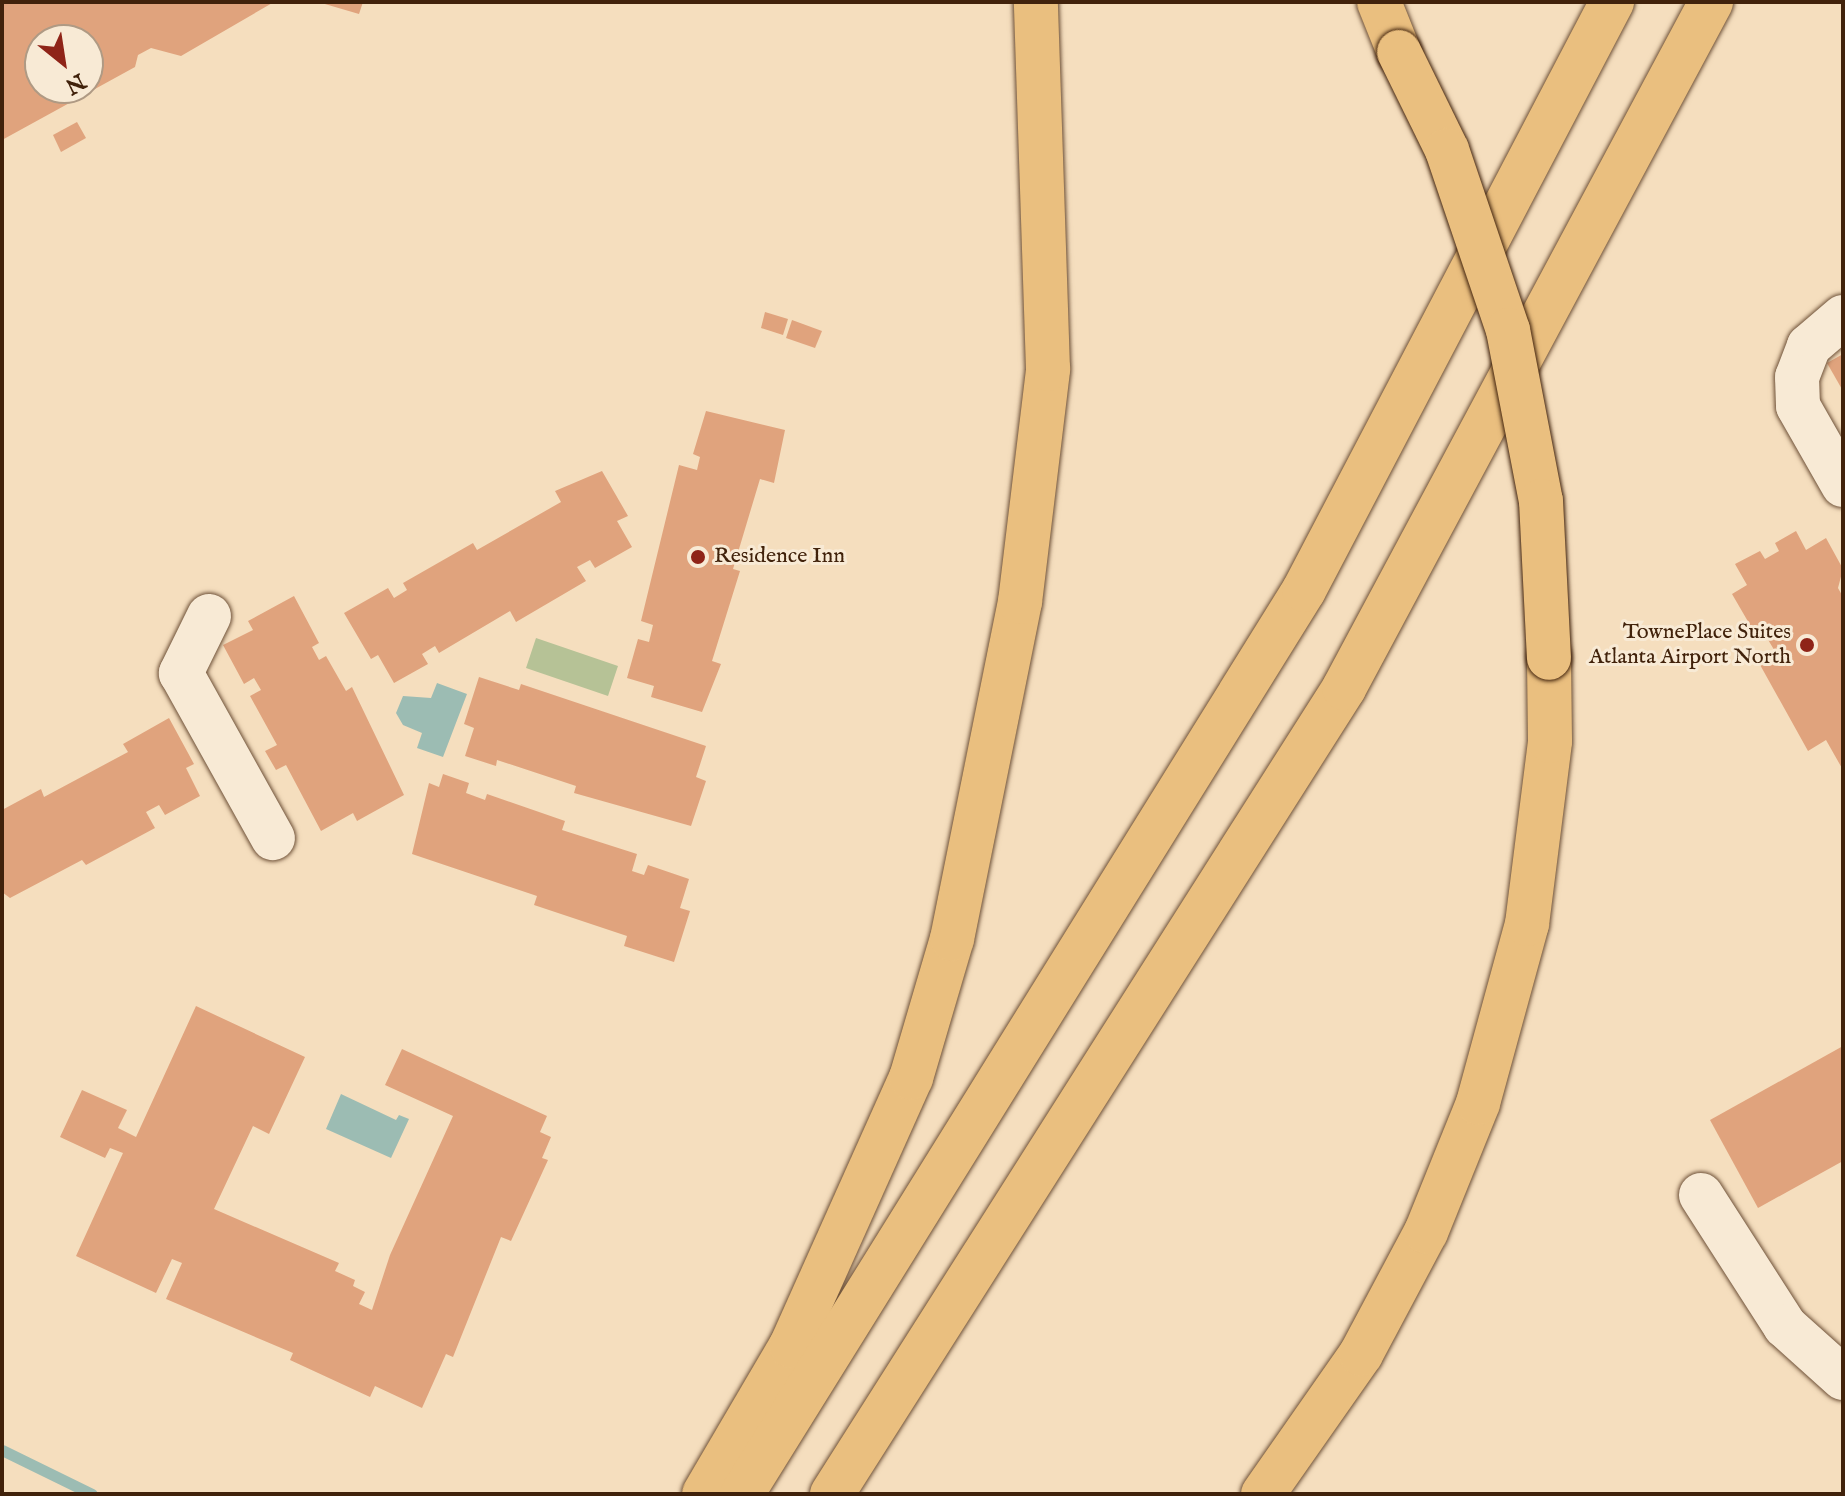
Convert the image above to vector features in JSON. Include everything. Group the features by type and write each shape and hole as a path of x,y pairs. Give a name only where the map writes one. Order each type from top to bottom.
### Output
{"highway":[{"path":"704,1494 791,1346 817,1290 911,1078 952,939 1020,602 1048,369 1036,2"},
{"path":"1263,1494 1361,1354 1426,1232 1478,1103 1527,924 1550,741 1541,501 1508,330 1447,150 1399,52 1379,2"},
{"path":"742,1494 1304,590 1612,2"},
{"path":"832,1494 1344,688 1711,2"}],"lane":[{"path":"1843,317 1809,346 1797,377 1798,406 1843,485"},
{"path":"209,616 181,673 273,838"},
{"path":"1701,1195 1785,1326 1843,1378"}],"green space":[{"path":"536,638 618,666 608,696 526,668"}],"water":[{"path":"437,683 467,694 443,757 417,748 422,733 403,725 396,713 403,696 431,698"},
{"path":"341,1094 396,1120 399,1115 409,1119 391,1158 326,1129"}],"building":[{"path":"2,2 274,2 181,56 151,48 138,55 135,67 104,84 104,24 24,24 24,104 68,104 2,140"},
{"path":"318,2 363,2 359,14"},
{"path":"77,122 86,138 61,152 53,135"},
{"path":"765,312 788,319 783,335 761,328"},
{"path":"792,320 822,331 815,348 786,338"},
{"path":"1843,354 1843,391 1827,363"},
{"name":"Residence Inn","path":"706,411 785,430 774,483 760,479 733,569 740,571 712,661 721,664 702,712 651,697 654,686 627,678 638,639 649,642 653,625 641,621 679,465 697,470 700,457 693,454"},
{"path":"602,471 628,516 617,521 632,547 595,568 590,560 577,567 586,581 516,622 510,611 439,653 435,646 422,654 428,664 394,683 378,655 371,659 344,613 388,588 394,598 407,590 403,583 473,543 477,550 561,502 555,491"},
{"name":"TownePlace Suites Atlanta Airport North","path":"1796,531 1806,550 1826,538 1843,569 1838,588 1843,597 1843,770 1826,740 1808,751 1759,663 1776,653 1764,633 1757,637 1732,594 1747,585 1735,564 1760,551 1765,559 1779,551 1775,543"},
{"path":"294,596 319,643 312,647 319,660 326,656 346,691 352,687 404,795 357,821 353,813 321,831 286,765 276,770 265,751 277,745 250,696 261,690 254,678 244,684 223,645 253,630 248,621"},
{"path":"479,677 519,690 521,684 706,746 696,777 706,781 691,826 574,793 576,786 497,760 496,766 465,756 474,728 464,724"},
{"path":"169,718 194,764 186,768 200,796 165,815 159,805 146,812 155,828 86,865 82,860 10,898 2,892 2,810 41,789 44,797 128,752 123,744"},
{"path":"443,774 469,783 466,793 485,800 487,794 565,821 562,830 637,854 632,871 644,875 648,865 689,879 680,908 690,911 674,962 624,946 627,936 534,905 537,896 412,854 429,783 439,787"},
{"path":"196,1006 305,1057 269,1134 253,1126 214,1209 339,1263 335,1271 355,1280 353,1286 365,1292 359,1304 372,1310 390,1255 453,1116 385,1085 402,1049 547,1116 540,1132 551,1137 542,1158 548,1160 511,1241 501,1237 453,1357 446,1354 422,1408 375,1386 370,1397 290,1360 293,1353 166,1299 182,1263 172,1259 156,1293 76,1256 123,1153 110,1148 105,1158 60,1137 82,1090 127,1110 118,1128 136,1137"},
{"path":"1843,1046 1843,1161 1758,1208 1710,1120"}],"waterway":[{"path":"2,1450 92,1494"}],"place":[{"name":"Residence Inn","path":"698,557"},
{"name":"TownePlace Suites Atlanta Airport North","path":"1807,645"}]}
